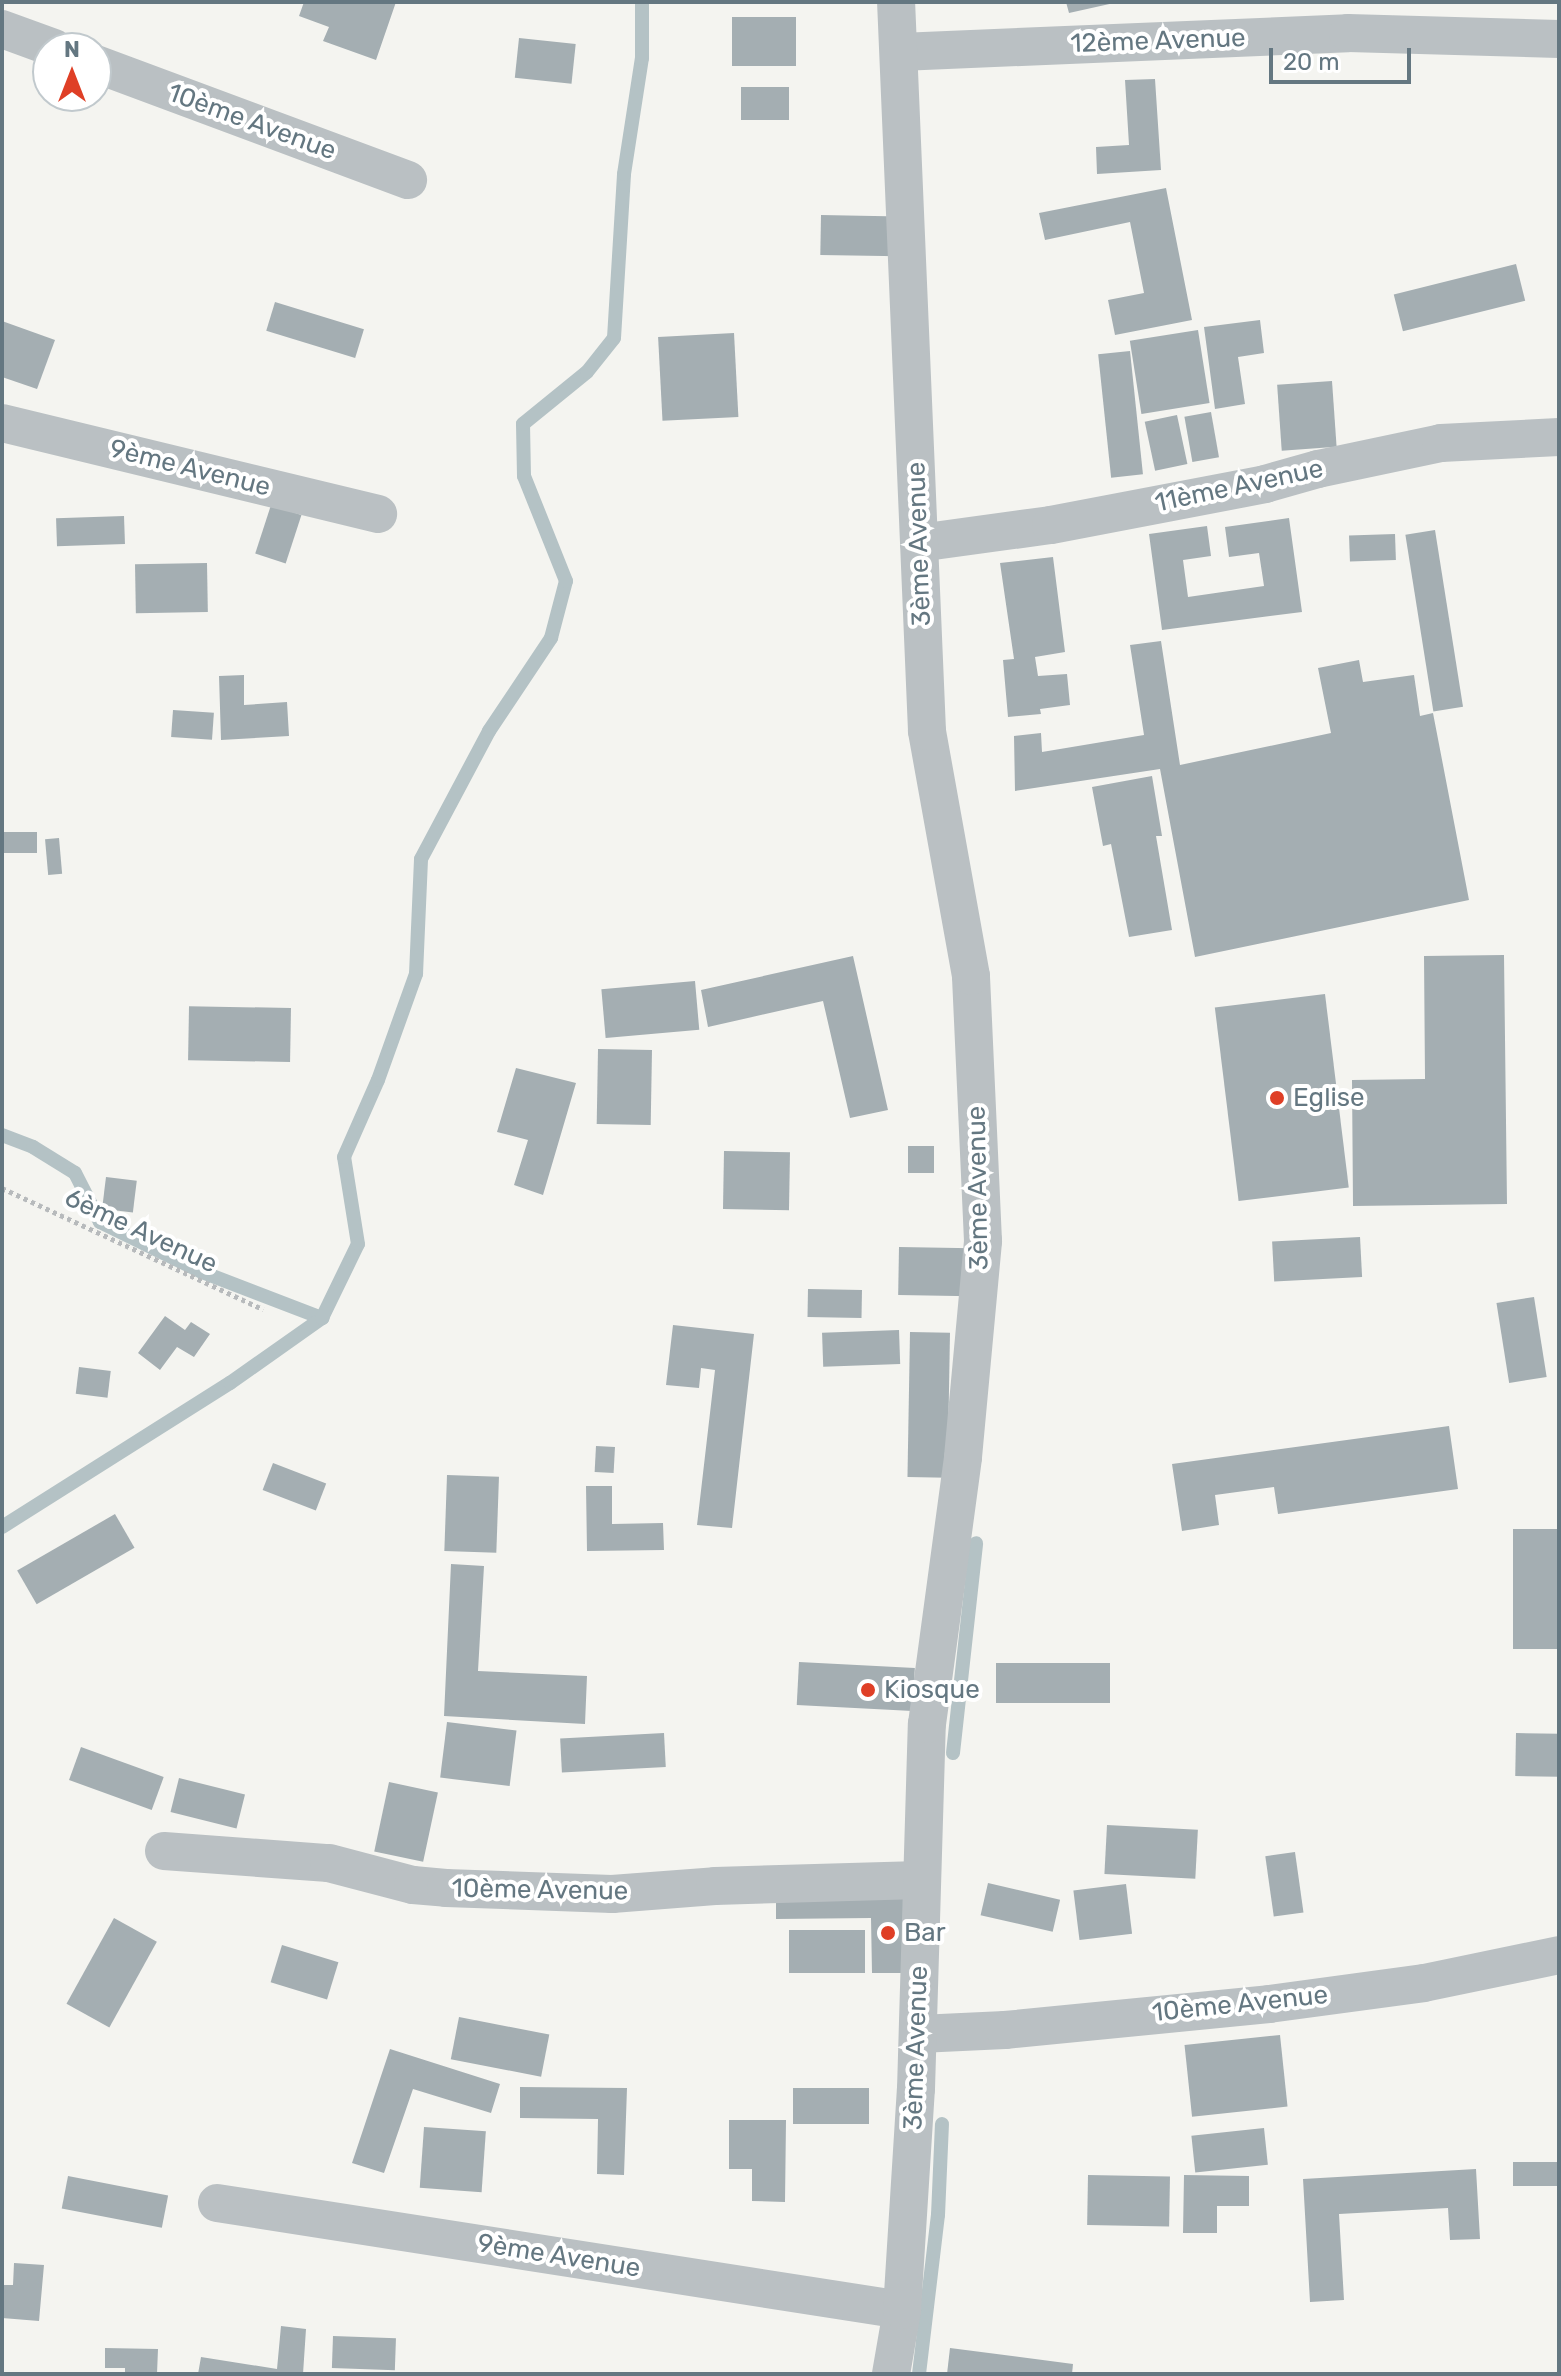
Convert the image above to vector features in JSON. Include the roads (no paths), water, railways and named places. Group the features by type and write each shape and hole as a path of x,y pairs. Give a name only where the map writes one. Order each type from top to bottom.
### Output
{"street":[{"name":"3ème Avenue","path":"891,2374 902,2310 919,2034 920,1880 927,1724 963,1457 983,1241 971,976 927,731 896,2"},
{"path":"2,29 32,40"},
{"name":"12ème Avenue","path":"900,52 1348,33 1559,39"},
{"name":"10ème Avenue","path":"112,70 408,180"},
{"name":"9ème Avenue","path":"2,423 378,514"},
{"name":"11ème Avenue","path":"919,543 1051,525 1265,484 1318,469 1441,443 1559,437"},
{"name":"10ème Avenue","path":"164,1851 329,1863 413,1885 446,1888 612,1894 715,1886 920,1880"},
{"name":"10ème Avenue","path":"919,2034 1005,2030 1284,2002 1424,1983 1559,1955"},
{"name":"9ème Avenue","path":"217,2203 902,2310"}],"waterway":[{"path":"2,1527 230,1383 322,1318 358,1244 344,1157 378,1080 416,974 421,859 489,731 551,638 566,581 524,476 523,424 587,372 614,338 624,174 642,58 642,2"},
{"path":"2,1135 33,1147 75,1173 100,1222 202,1272 322,1318"},
{"path":"953,1753 976,1543"},
{"path":"919,2374 938,2215 942,2124"}],"place":[{"name":"Eglise","path":"1277,1098"},
{"name":"Kiosque","path":"868,1690"},
{"name":"Bar","path":"888,1933"}]}
